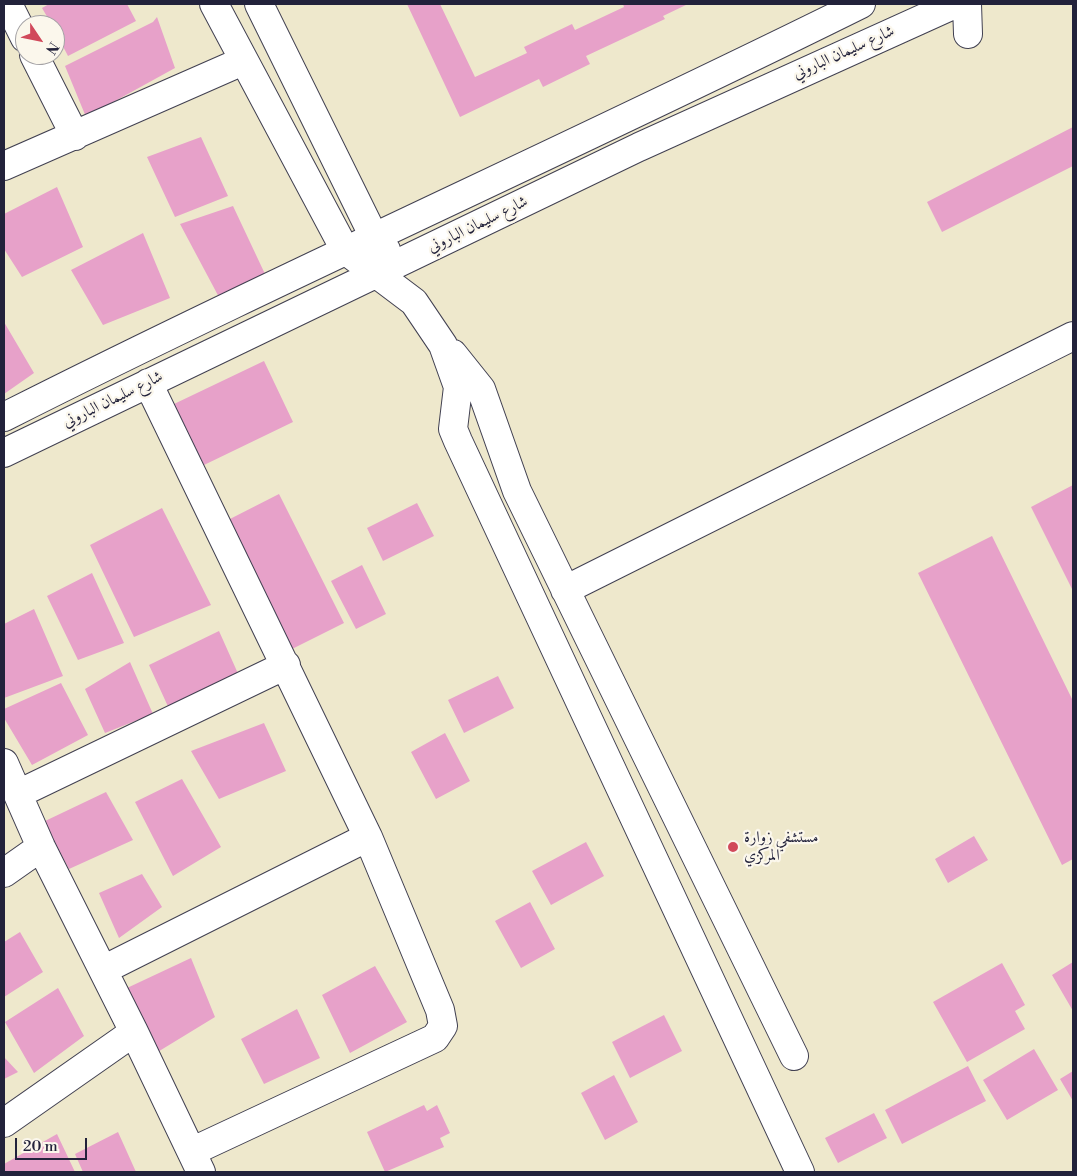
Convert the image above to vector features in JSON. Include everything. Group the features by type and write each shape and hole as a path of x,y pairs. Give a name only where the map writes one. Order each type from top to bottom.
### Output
{"street":[{"path":"8,4 15,18"},
{"path":"214,4 345,250 387,269"},
{"path":"259,4 374,237 387,269 414,302 443,345 464,365 481,389 517,492 794,1056"},
{"name":"شارع سليمان الباروني","path":"4,417 136,350 345,250 540,160 827,12 860,4"},
{"name":"شارع سليمان الباروني","path":"4,453 648,143 954,4"},
{"path":"967,4 968,34"},
{"path":"4,166 243,61"},
{"path":"39,65 75,136"},
{"path":"565,590 1073,336"},
{"path":"443,345 458,387 454,429 458,442 800,1172"},
{"path":"4,763 41,847 104,970 197,1162 435,1038 442,1026 440,1010 368,837 148,383"},
{"path":"18,794 286,665"},
{"path":"104,970 368,837"},
{"path":"4,873 41,847"},
{"path":"4,1122 134,1032"}],"building":[{"path":"49,4 127,4 136,21 68,56 65,50 65,15 46,15 42,8"},
{"path":"407,4 440,4 475,77 527,53 524,47 572,24 575,30 624,7 623,4 688,4 663,16 665,19 586,56 590,64 543,87 539,79 460,117"},
{"path":"157,17 175,68 86,117 65,66 153,22"},
{"path":"1073,127 1073,166 942,232 927,202"},
{"path":"201,137 228,196 175,217 147,157"},
{"path":"57,187 83,247 22,277 4,249 4,214"},
{"path":"233,206 265,274 221,301 180,224"},
{"path":"143,233 170,298 103,325 71,270"},
{"path":"4,322 34,373 4,394"},
{"path":"264,361 293,422 204,465 174,404"},
{"path":"1073,485 1073,591 1031,507"},
{"path":"279,494 344,623 290,650 226,521"},
{"path":"417,503 434,536 383,561 367,528"},
{"path":"162,508 211,605 134,637 90,545"},
{"path":"992,536 1073,701 1073,859 1062,865 918,573"},
{"path":"362,565 386,614 356,629 331,581"},
{"path":"92,573 124,643 78,660 47,596"},
{"path":"34,609 63,676 4,698 4,624"},
{"path":"219,631 240,678 171,713 149,665"},
{"path":"130,662 153,714 105,733 85,689"},
{"path":"498,676 514,708 464,733 448,700"},
{"path":"61,683 88,735 32,765 4,718 4,709"},
{"path":"264,723 286,771 219,799 191,751"},
{"path":"445,733 470,781 436,799 411,752"},
{"path":"182,779 221,847 173,876 135,802"},
{"path":"106,792 133,840 69,869 43,822"},
{"path":"974,836 988,860 948,883 935,859"},
{"path":"586,842 604,876 551,905 532,871"},
{"path":"142,874 162,907 119,938 99,893"},
{"path":"530,902 555,949 521,968 495,921"},
{"path":"20,932 43,972 4,997 4,942"},
{"path":"191,958 215,1017 156,1053 127,988"},
{"path":"1073,962 1073,1011 1052,975"},
{"path":"1002,963 1025,1005 1015,1011 1025,1029 967,1062 933,1002"},
{"path":"375,966 407,1022 350,1053 322,995"},
{"path":"58,988 84,1036 34,1073 5,1022"},
{"path":"297,1009 320,1058 264,1084 241,1039"},
{"path":"664,1015 682,1051 630,1078 612,1042"},
{"path":"1034,1049 1058,1090 1007,1120 983,1080"},
{"path":"4,1057 18,1072 4,1079"},
{"path":"968,1066 986,1101 902,1144 885,1110"},
{"path":"1073,1071 1073,1101 1060,1079"},
{"path":"614,1075 638,1122 605,1140 581,1093"},
{"path":"424,1105 427,1111 437,1105 450,1133 440,1138 444,1147 385,1172 367,1132"},
{"path":"874,1113 887,1138 838,1163 825,1138"},
{"path":"118,1132 136,1172 83,1172 75,1154"},
{"path":"57,1134 75,1172 4,1172 4,1164"}],"place":[{"name":"مستشفي زوارة المركزي","path":"733,847"}]}
